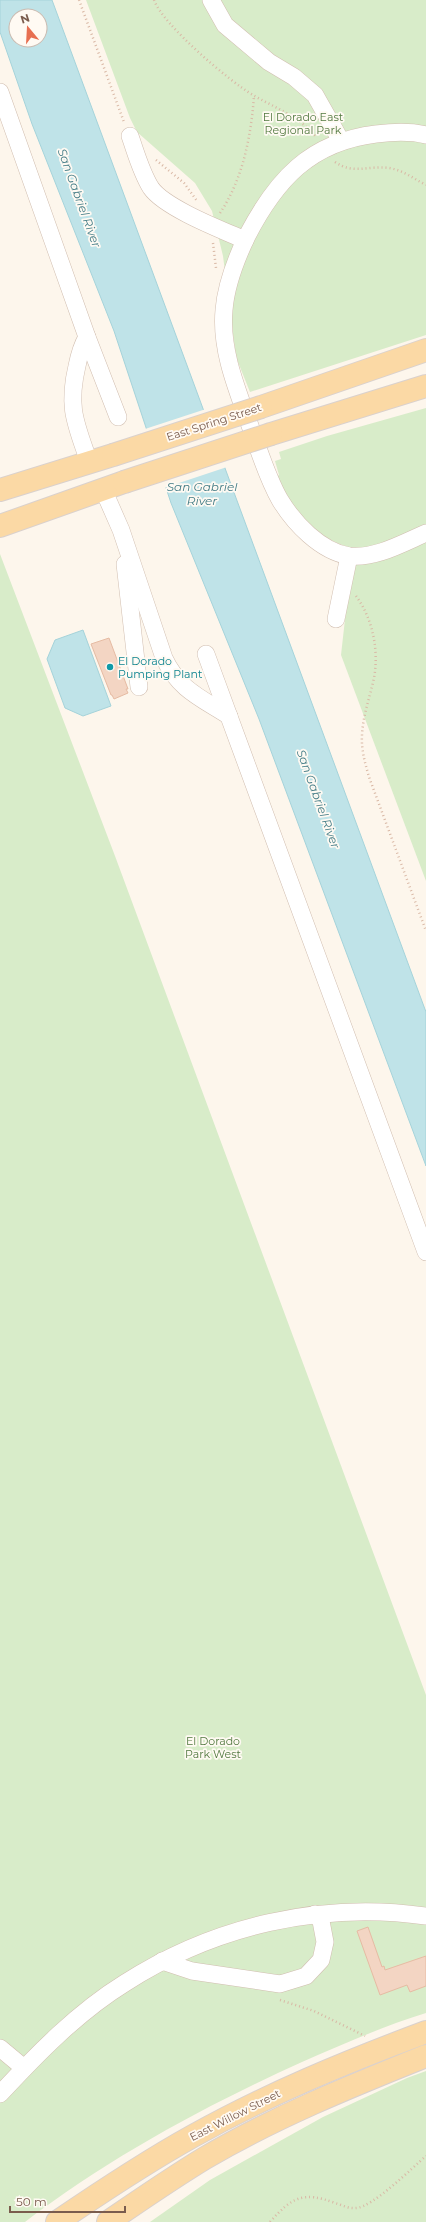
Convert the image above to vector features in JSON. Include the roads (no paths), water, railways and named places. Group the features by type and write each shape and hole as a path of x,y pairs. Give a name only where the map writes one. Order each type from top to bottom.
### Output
{"main road":[{"name":"East Spring Street","path":"0,490 261,407 426,350"},
{"path":"0,526 113,486 271,434 426,386"},
{"name":"East Willow Street","path":"57,2222 126,2176 219,2122 264,2099 347,2061 426,2032"},
{"path":"108,2222 206,2158 274,2121 357,2083 426,2056"}],"lane":[{"path":"211,0 225,25 270,62 294,77 315,95 341,141"},
{"path":"0,92 87,337 118,417"},
{"path":"426,135 391,132 364,135 341,141 324,148 305,160 283,180 267,200 245,240 230,278 224,309 225,345 231,369 262,460 280,499 291,516 313,538 331,550 349,556 368,556 393,548 426,533"},
{"path":"130,136 144,174 152,189 169,202 209,225 245,240"},
{"path":"87,337 82,346 71,401 77,431 89,462"},
{"path":"113,486 121,530 139,687"},
{"path":"121,530 164,658 172,674 184,687 229,716"},
{"path":"336,619 349,556"},
{"path":"206,654 426,1252"},
{"path":"0,2094 24,2068 84,2014 123,1984 162,1961 199,1944 238,1930 315,1914 349,1910 400,1912 426,1916"},
{"path":"162,1961 192,1971 280,1984 306,1976 321,1960 325,1942 321,1921 315,1914"},
{"path":"0,2048 24,2068"}],"water":[{"name":"San Gabriel River","path":"0,0 52,0 426,1012 426,1166 259,719 171,503 114,331 32,124 0,32"},
{"path":"83,630 111,706 83,716 65,708 47,659 55,640"}],"place":[{"name":"El Dorado Pumping Plant","path":"110,667"}],"park label":[{"name":"El Dorado East Regional Park","path":"303,123"},
{"name":"El Dorado Park West","path":"213,1747"}]}
